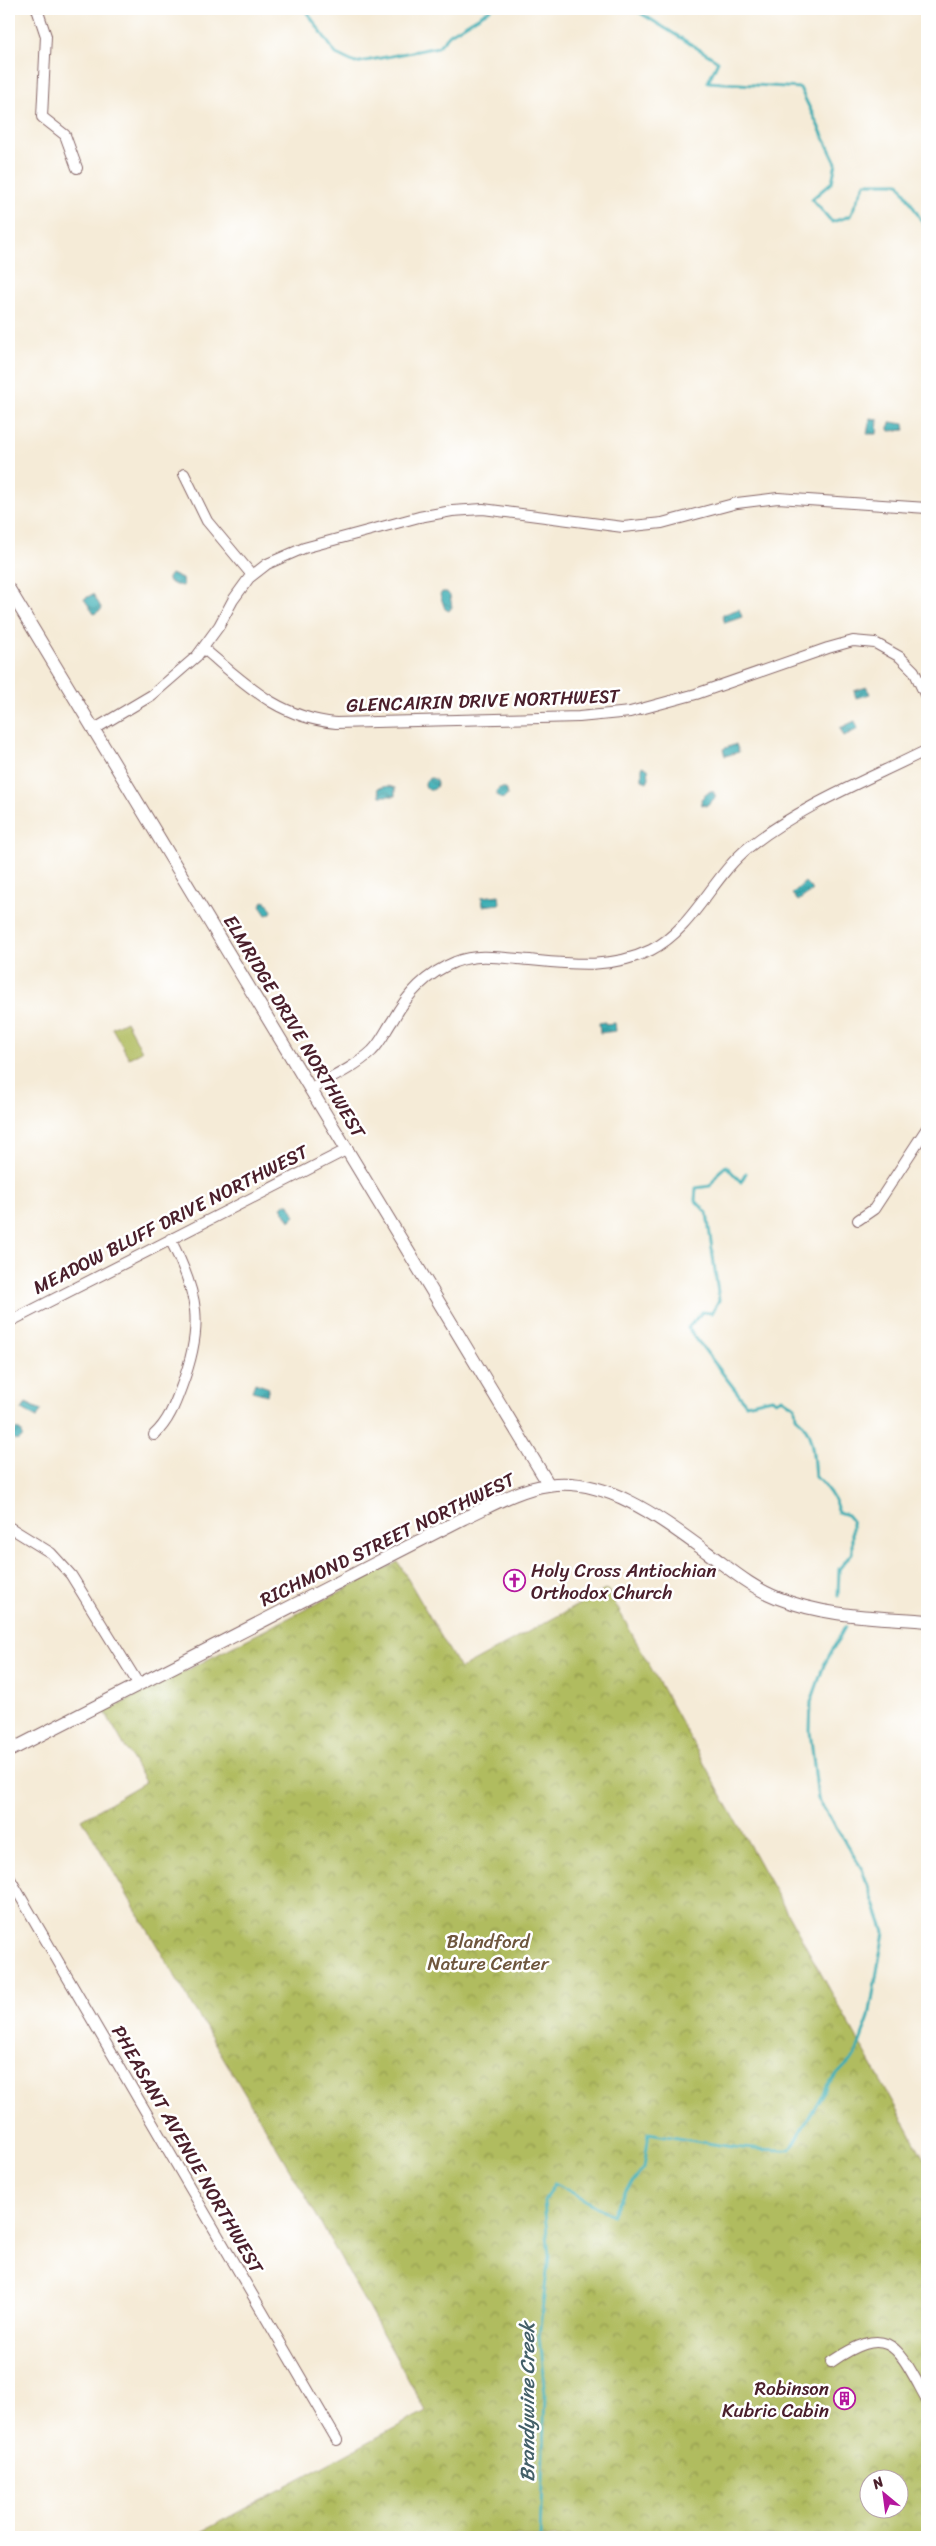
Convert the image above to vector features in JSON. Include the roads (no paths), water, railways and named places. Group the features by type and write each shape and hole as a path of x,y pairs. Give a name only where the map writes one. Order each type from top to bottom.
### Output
{"street":[{"path":"37,9 46,36 42,117 65,135 77,168"},
{"path":"184,474 208,521 252,575"},
{"path":"93,730 152,695 177,675 204,649 233,600 252,575 280,557 304,548 419,516 452,510 506,510 577,523 623,527 662,523 737,503 778,498 927,508"},
{"name":"ELMRIDGE DRIVE NORTHWEST","path":"9,589 348,1148 549,1485"},
{"name":"GLENCAIRIN DRIVE NORTHWEST","path":"204,649 276,706 305,718 336,723 579,717 630,712 696,694 828,648 853,642 875,644 900,657 914,672 927,699"},
{"path":"311,1089 360,1060 371,1051 409,994 431,974 455,962 480,956 592,965 623,960 652,949 689,918 730,865 777,826 927,750"},
{"path":"858,1220 874,1209 927,1128"},
{"name":"MEADOW BLUFF DRIVE NORTHWEST","path":"9,1322 348,1148"},
{"path":"154,1434 162,1427 173,1410 191,1361 197,1328 194,1296 186,1272 170,1238"},
{"name":"RICHMOND STREET NORTHWEST","path":"9,1751 464,1518 497,1502 549,1485 572,1485 600,1490 639,1505 746,1581 784,1600 837,1613 927,1621"},
{"path":"9,1527 51,1553 67,1570 139,1685"},
{"name":"PHEASANT AVENUE NORTHWEST","path":"9,1877 337,2440"},
{"path":"831,2362 868,2343 885,2342 896,2350 906,2362 927,2400"}],"water":[{"path":"870,418 878,419 877,434 867,434"},
{"path":"891,422 904,424 905,430 890,431 888,427"},
{"path":"171,574 182,579 183,586 175,585 168,581"},
{"path":"442,592 447,592 450,596 452,607 449,611 445,609 440,595"},
{"path":"93,594 102,609 94,614 84,599"},
{"path":"739,609 742,617 725,623 722,615"},
{"path":"867,687 870,694 856,698 854,691"},
{"path":"855,721 858,729 844,736 840,728"},
{"path":"736,744 739,752 725,756 723,749"},
{"path":"642,766 648,769 649,778 647,782 642,780"},
{"path":"429,778 433,778 437,784 433,790 429,790 425,786 425,782"},
{"path":"388,786 395,788 395,796 380,796 378,788"},
{"path":"502,787 508,793 502,799 496,793"},
{"path":"710,791 713,791 716,797 706,806 702,805 701,799"},
{"path":"805,882 813,890 798,901 792,894"},
{"path":"499,895 500,904 483,906 482,897"},
{"path":"263,901 267,902 272,911 270,914 266,915 260,906"},
{"path":"605,1022 605,1024 615,1023 616,1031 600,1033 599,1023"},
{"path":"289,1204 295,1216 290,1221 281,1207"},
{"path":"255,1383 269,1388 267,1395 252,1391"},
{"path":"26,1403 41,1410 37,1418 22,1410"},
{"path":"17,1429 23,1435 17,1441 11,1435"}],"waterway":[{"path":"305,9 336,54 355,63 438,47 450,34 491,9"},
{"path":"634,9 718,61 708,82 800,88 836,163 832,182 812,199 832,222 850,216 865,183 899,183 927,230"},
{"name":"Brandywine Creek","path":"746,1173 741,1182 726,1166 719,1172 710,1186 696,1188 695,1200 707,1213 719,1300 712,1313 702,1312 688,1328 746,1404 772,1398 776,1401 782,1398 795,1407 796,1417 806,1429 812,1444 815,1477 830,1493 838,1512 847,1515 852,1521 852,1553 839,1569 838,1596"},
{"name":"Brandywine Creek","path":"540,2537 545,2394 539,2336 549,2256 544,2201 555,2183 612,2215 625,2191 644,2168 649,2133 737,2147 790,2150 828,2084 855,2056 869,2017 884,1932 862,1869 818,1799 810,1731 811,1702 824,1665 845,1627"}],"place":[{"name":"Holy Cross Antiochian Orthodox Church","path":"515,1581"},
{"name":"Robinson Kubric Cabin","path":"845,2399"}],"park label":[{"name":"Blandford Nature Center","path":"488,1952"}]}
